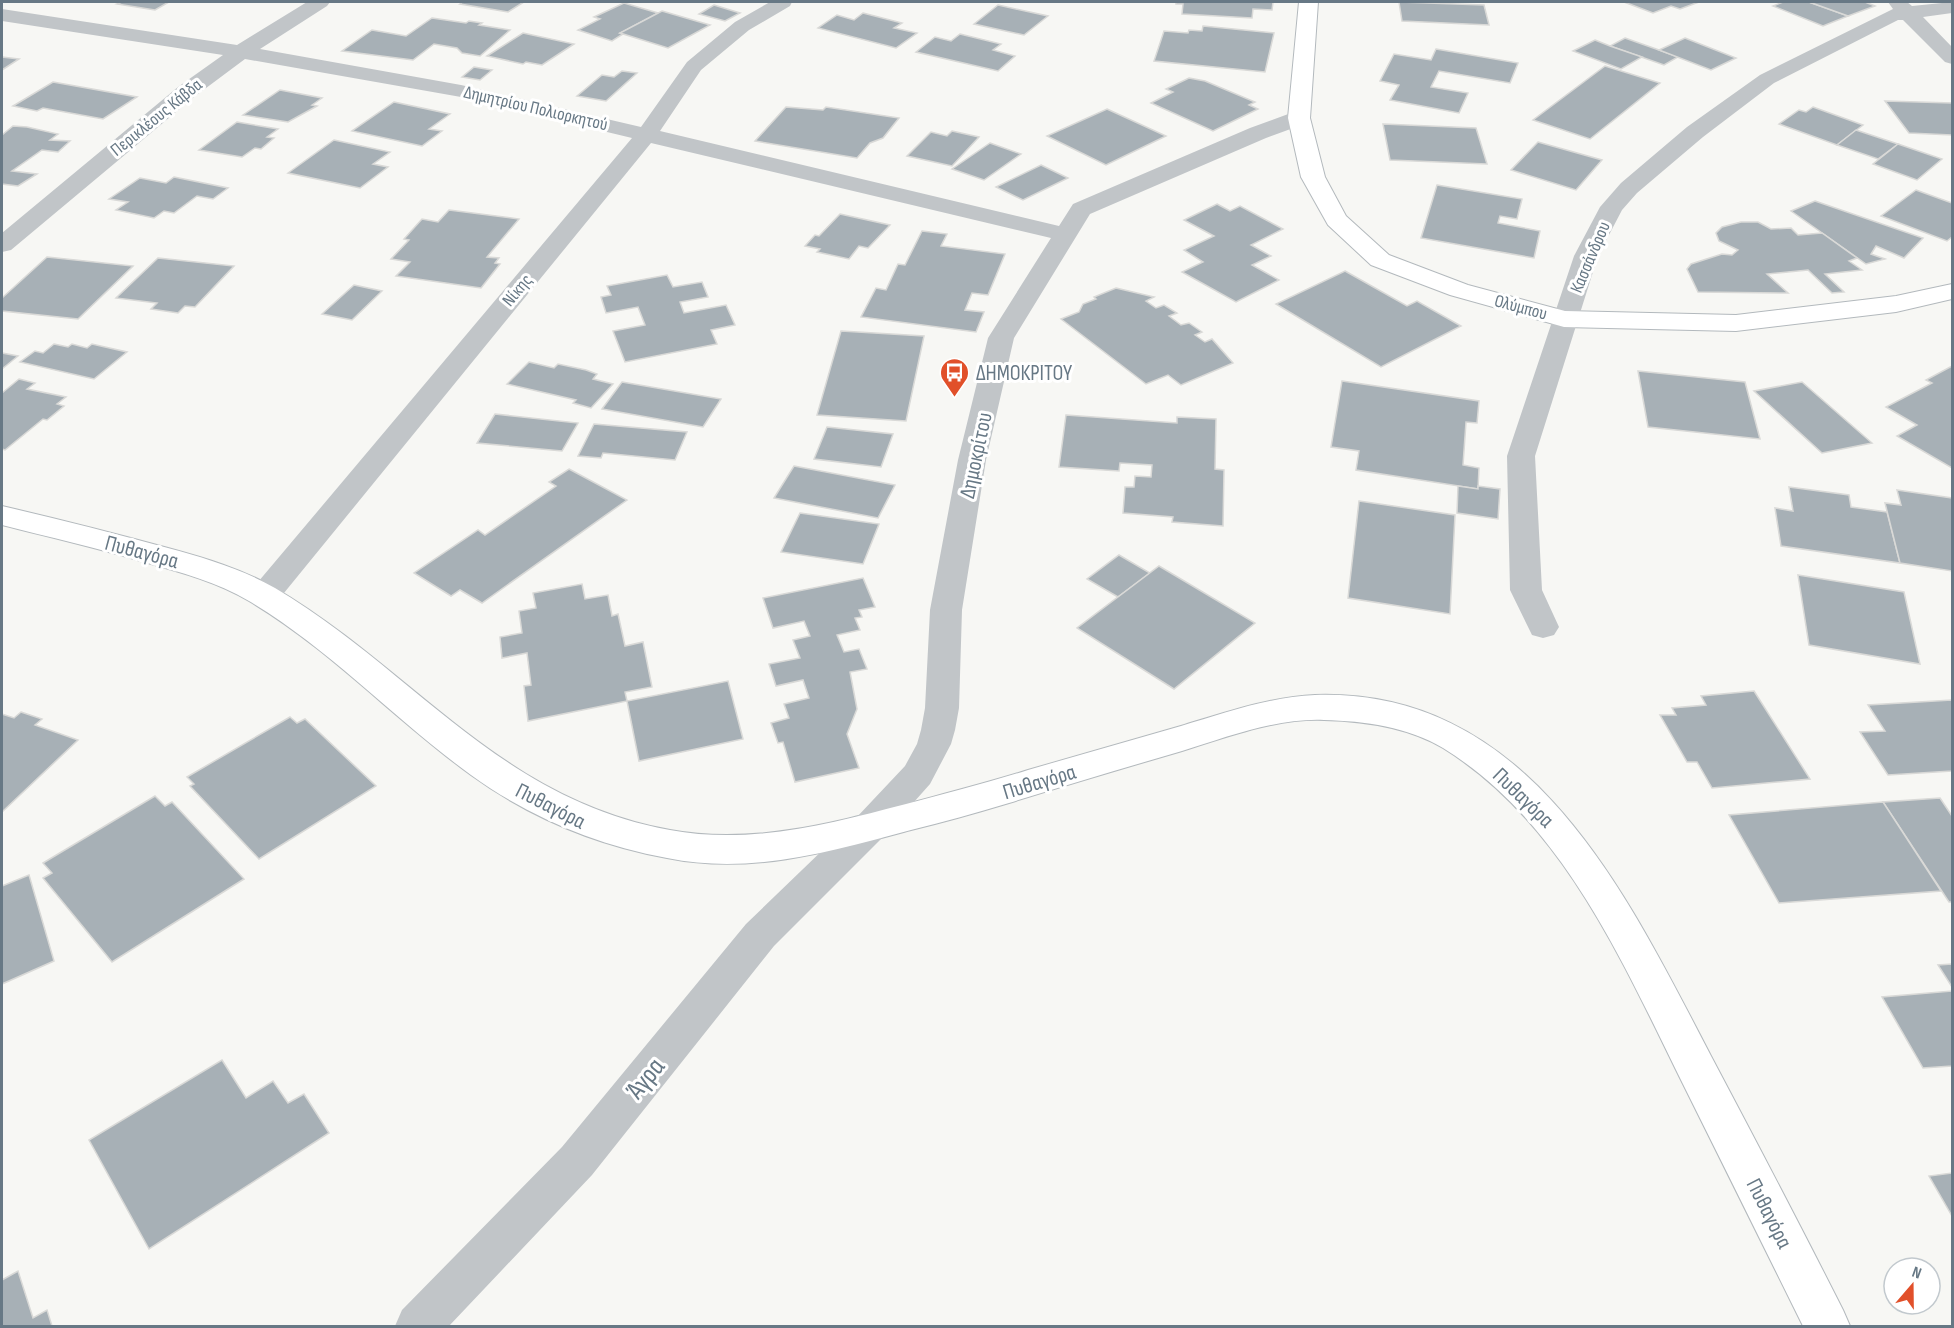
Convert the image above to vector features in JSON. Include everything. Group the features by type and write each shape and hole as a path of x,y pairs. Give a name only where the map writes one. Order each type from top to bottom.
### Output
{"street":[{"name":"Περικλέους Κάβδα","path":"2,245 186,92 241,52 320,2"},
{"name":"Νίκης","path":"264,596 646,135 694,66 742,26 783,2"},
{"name":"Ολύμπου","path":"1308,2 1299,118 1313,177 1336,220 1380,260 1459,290 1564,319 1736,323 1896,304 1953,292"},
{"name":"Κασσάνδρου","path":"1542,627 1526,590 1521,456 1586,256 1612,207 1629,188 1695,132 1767,79 1893,15 1902,7 1953,7"},
{"path":"1902,7 1953,58"},
{"name":"Δημητρίου Πολιορκητού","path":"2,15 241,52 461,90 1064,234"},
{"name":"Δημοκρίτου","path":"869,828 918,775 934,744 942,708 948,599 972,460 1000,338 1081,209 1258,133 1299,118"},
{"name":"Πυθαγόρα","path":"2,516 188,564 227,578 264,596 336,647 471,758 538,801 581,821 639,839 684,847 721,850 768,848 869,828 997,794 1206,731 1293,710 1322,707 1372,711 1395,715 1439,731 1486,760 1520,788 1548,817 1588,871 1666,1012 1827,1326"},
{"name":"Άγρα","path":"418,1326 577,1161 760,935 869,828"}],"building":[{"path":"122,2 169,2 155,10 117,4"},
{"path":"463,2 524,2 508,12 460,4"},
{"path":"1176,2 1273,2 1272,10 1253,9 1252,18 1182,14 1183,4 1176,4"},
{"path":"1399,2 1484,5 1489,25 1402,21"},
{"path":"1624,2 1699,2 1680,9 1671,6 1653,13"},
{"path":"1783,2 1809,2 1848,16 1823,26 1773,6"},
{"path":"1809,2 1865,2 1875,6 1848,16"},
{"path":"624,3 658,13 620,33 623,34 612,41 578,30 600,19 594,17"},
{"path":"714,5 740,13 725,21 699,14"},
{"path":"998,5 1048,16 1024,35 974,24"},
{"path":"662,11 710,25 668,48 620,33"},
{"path":"863,13 902,23 894,28 917,33 896,48 818,28 837,15 854,20"},
{"path":"432,18 482,23 479,25 510,30 480,56 462,53 457,48 434,44 413,60 342,51 372,30 406,36"},
{"path":"1203,26 1274,33 1265,72 1154,61 1164,31 1188,33 1189,30 1202,31"},
{"path":"523,33 574,44 542,65 526,62 523,64 487,56"},
{"path":"960,34 1001,44 993,50 1015,56 998,71 916,52 935,37 951,41"},
{"path":"1625,38 1678,57 1664,65 1610,46"},
{"path":"1685,38 1736,58 1711,70 1659,50"},
{"path":"1595,40 1642,57 1621,69 1573,51"},
{"path":"1436,49 1518,63 1510,83 1439,71 1431,87 1468,93 1459,113 1390,100 1399,85 1380,81 1394,54 1431,60"},
{"path":"2,57 19,59 2,70"},
{"path":"1605,66 1660,83 1590,139 1533,120"},
{"path":"474,67 492,70 480,80 462,77"},
{"path":"622,71 637,73 606,101 577,96 602,75 614,77"},
{"path":"1189,78 1205,81 1255,102 1249,105 1258,109 1213,131 1151,103 1173,92 1166,89"},
{"path":"53,82 137,97 103,119 43,108 37,111 13,106"},
{"path":"280,90 322,98 312,105 317,106 288,122 243,115"},
{"path":"1885,101 1952,103 1952,135 1909,133"},
{"path":"394,102 450,114 429,129 442,131 422,146 352,131"},
{"path":"786,107 823,110 826,107 899,118 883,138 870,143 857,158 755,141"},
{"path":"1813,107 1863,125 1837,145 1779,124 1799,110 1806,112"},
{"path":"1107,109 1166,136 1106,165 1047,136"},
{"path":"237,122 278,129 267,137 274,138 261,149 255,148 242,157 199,150"},
{"path":"1383,124 1476,128 1487,164 1390,160"},
{"path":"13,126 58,134 50,140 70,141 58,152 42,150 12,171 37,174 18,186 2,184 2,135"},
{"path":"1856,130 1898,144 1878,159 1837,145"},
{"path":"952,131 979,137 952,166 907,156 931,132 947,136"},
{"path":"334,140 390,152 373,164 388,167 360,188 288,173"},
{"path":"1538,142 1602,160 1576,190 1511,170"},
{"path":"990,143 1021,154 984,180 952,169"},
{"path":"1898,144 1942,159 1917,180 1873,164"},
{"path":"1041,165 1068,178 1023,200 996,187"},
{"path":"174,177 228,188 213,199 197,196 174,213 164,211 154,218 116,210 128,202 109,199 140,178 166,183"},
{"path":"1437,185 1522,199 1517,219 1500,216 1498,223 1540,231 1534,258 1421,238"},
{"path":"1916,190 1952,203 1952,237 1947,241 1881,216"},
{"path":"1815,201 1923,238 1904,258 1876,246 1871,254 1885,259 1866,264 1791,211"},
{"path":"1217,204 1230,211 1240,206 1283,229 1251,245 1271,256 1252,265 1279,280 1236,302 1182,272 1203,262 1184,250 1214,236 1184,220"},
{"path":"449,210 519,219 487,257 499,258 495,263 500,264 481,288 396,276 410,262 391,259 409,240 404,239 422,219 438,222"},
{"path":"840,214 890,225 868,248 859,246 849,259 817,252 820,249 805,246 815,235 819,236"},
{"path":"1741,222 1758,222 1771,229 1791,228 1798,235 1822,233 1857,258 1849,261 1862,270 1825,274 1844,292 1832,293 1808,270 1767,274 1788,293 1698,292 1687,269 1691,264 1722,254 1732,255 1738,250 1719,241 1716,233 1722,227"},
{"path":"922,231 947,234 941,246 1005,254 988,295 972,293 965,310 984,312 976,332 861,317 876,288 886,290 898,264 905,265"},
{"path":"47,257 133,266 78,319 2,311 2,298"},
{"path":"158,258 234,266 195,307 185,306 178,313 151,309 157,303 116,298"},
{"path":"1345,271 1407,306 1417,301 1461,326 1381,367 1276,304"},
{"path":"667,275 673,287 702,282 708,297 680,302 684,313 726,305 735,325 711,330 717,344 625,362 613,331 645,325 638,307 606,313 601,297 611,295 607,286"},
{"path":"354,285 382,291 352,320 322,314"},
{"path":"1116,288 1154,297 1146,301 1156,308 1164,305 1177,313 1169,316 1181,325 1189,323 1202,332 1195,335 1205,342 1212,339 1233,363 1181,385 1168,375 1146,384 1061,319 1079,312 1083,304 1096,299 1094,297"},
{"path":"841,331 924,336 906,421 817,415"},
{"path":"54,344 68,347 72,344 87,348 92,344 127,352 94,379 20,362 35,351 43,353"},
{"path":"2,353 18,356 2,369"},
{"path":"529,362 554,368 558,364 586,370 597,374 593,379 613,384 591,408 573,403 576,400 507,384"},
{"path":"1952,366 1952,468 1897,436 1917,425 1886,407 1932,383 1926,380"},
{"path":"1638,371 1745,382 1760,439 1648,427"},
{"path":"19,379 35,383 27,389 66,397 57,404 64,406 47,420 43,419 5,450 2,449 2,393"},
{"path":"1342,381 1479,401 1477,423 1466,422 1463,465 1479,468 1478,489 1356,470 1359,451 1331,447"},
{"path":"622,382 721,399 703,427 602,409"},
{"path":"1802,382 1872,443 1822,453 1754,391"},
{"path":"495,414 578,423 562,451 477,443"},
{"path":"1066,415 1177,423 1177,417 1216,419 1215,469 1224,470 1223,526 1172,522 1173,517 1123,513 1125,487 1134,487 1135,476 1151,477 1152,465 1120,463 1119,471 1059,467"},
{"path":"594,424 687,432 675,460 603,453 601,458 578,456"},
{"path":"827,427 893,434 881,467 814,459"},
{"path":"794,466 895,485 878,518 774,498"},
{"path":"569,469 627,500 482,603 460,590 451,596 414,573 478,530 485,535 556,486 549,482"},
{"path":"1458,486 1500,489 1498,519 1457,513"},
{"path":"1789,487 1849,495 1851,507 1887,512 1900,563 1781,546 1775,508 1793,511"},
{"path":"1897,490 1952,498 1952,571 1900,563 1885,503 1901,505"},
{"path":"1359,501 1455,515 1450,614 1348,598"},
{"path":"800,513 879,524 863,564 781,552"},
{"path":"1119,555 1150,573 1118,597 1087,579"},
{"path":"1159,566 1255,623 1174,689 1077,628"},
{"path":"1798,575 1904,592 1920,664 1809,645"},
{"path":"863,578 875,607 859,610 862,617 855,618 860,630 837,635 844,652 859,649 867,669 850,672 857,709 847,734 859,768 795,782 783,742 778,743 771,723 789,718 784,704 809,698 803,680 776,686 769,664 800,658 793,640 810,636 804,621 773,628 763,598"},
{"path":"582,584 585,599 608,595 612,616 618,614 625,646 643,642 652,687 625,692 627,701 528,721 524,686 531,685 527,653 502,658 500,637 522,633 519,611 536,608 533,593"},
{"path":"728,681 743,739 639,761 627,701"},
{"path":"1754,691 1810,779 1712,788 1697,762 1687,762 1660,715 1676,715 1672,708 1706,705 1701,696"},
{"path":"1952,700 1952,771 1888,775 1860,732 1885,731 1868,705"},
{"path":"21,712 42,719 35,725 78,740 2,812 2,714 14,718"},
{"path":"290,717 297,723 305,719 376,786 259,859 190,786 194,784 187,777"},
{"path":"155,796 165,806 172,802 244,879 112,962 43,878 52,873 43,863"},
{"path":"1940,798 1952,816 1952,902 1949,902 1883,802"},
{"path":"1883,802 1941,891 1779,903 1729,815"},
{"path":"29,875 54,961 2,984 2,886"},
{"path":"1952,964 1952,987 1938,965"},
{"path":"1952,991 1952,1066 1923,1068 1882,997"},
{"path":"222,1060 246,1098 273,1081 288,1103 304,1094 329,1133 149,1249 89,1140"},
{"path":"1952,1173 1952,1216 1929,1176"},
{"path":"18,1271 33,1318 47,1310 52,1326 2,1326 2,1280"}],"place":[{"name":"ΔΗΜΟΚΡΙΤΟΥ","path":"955,398"}]}
